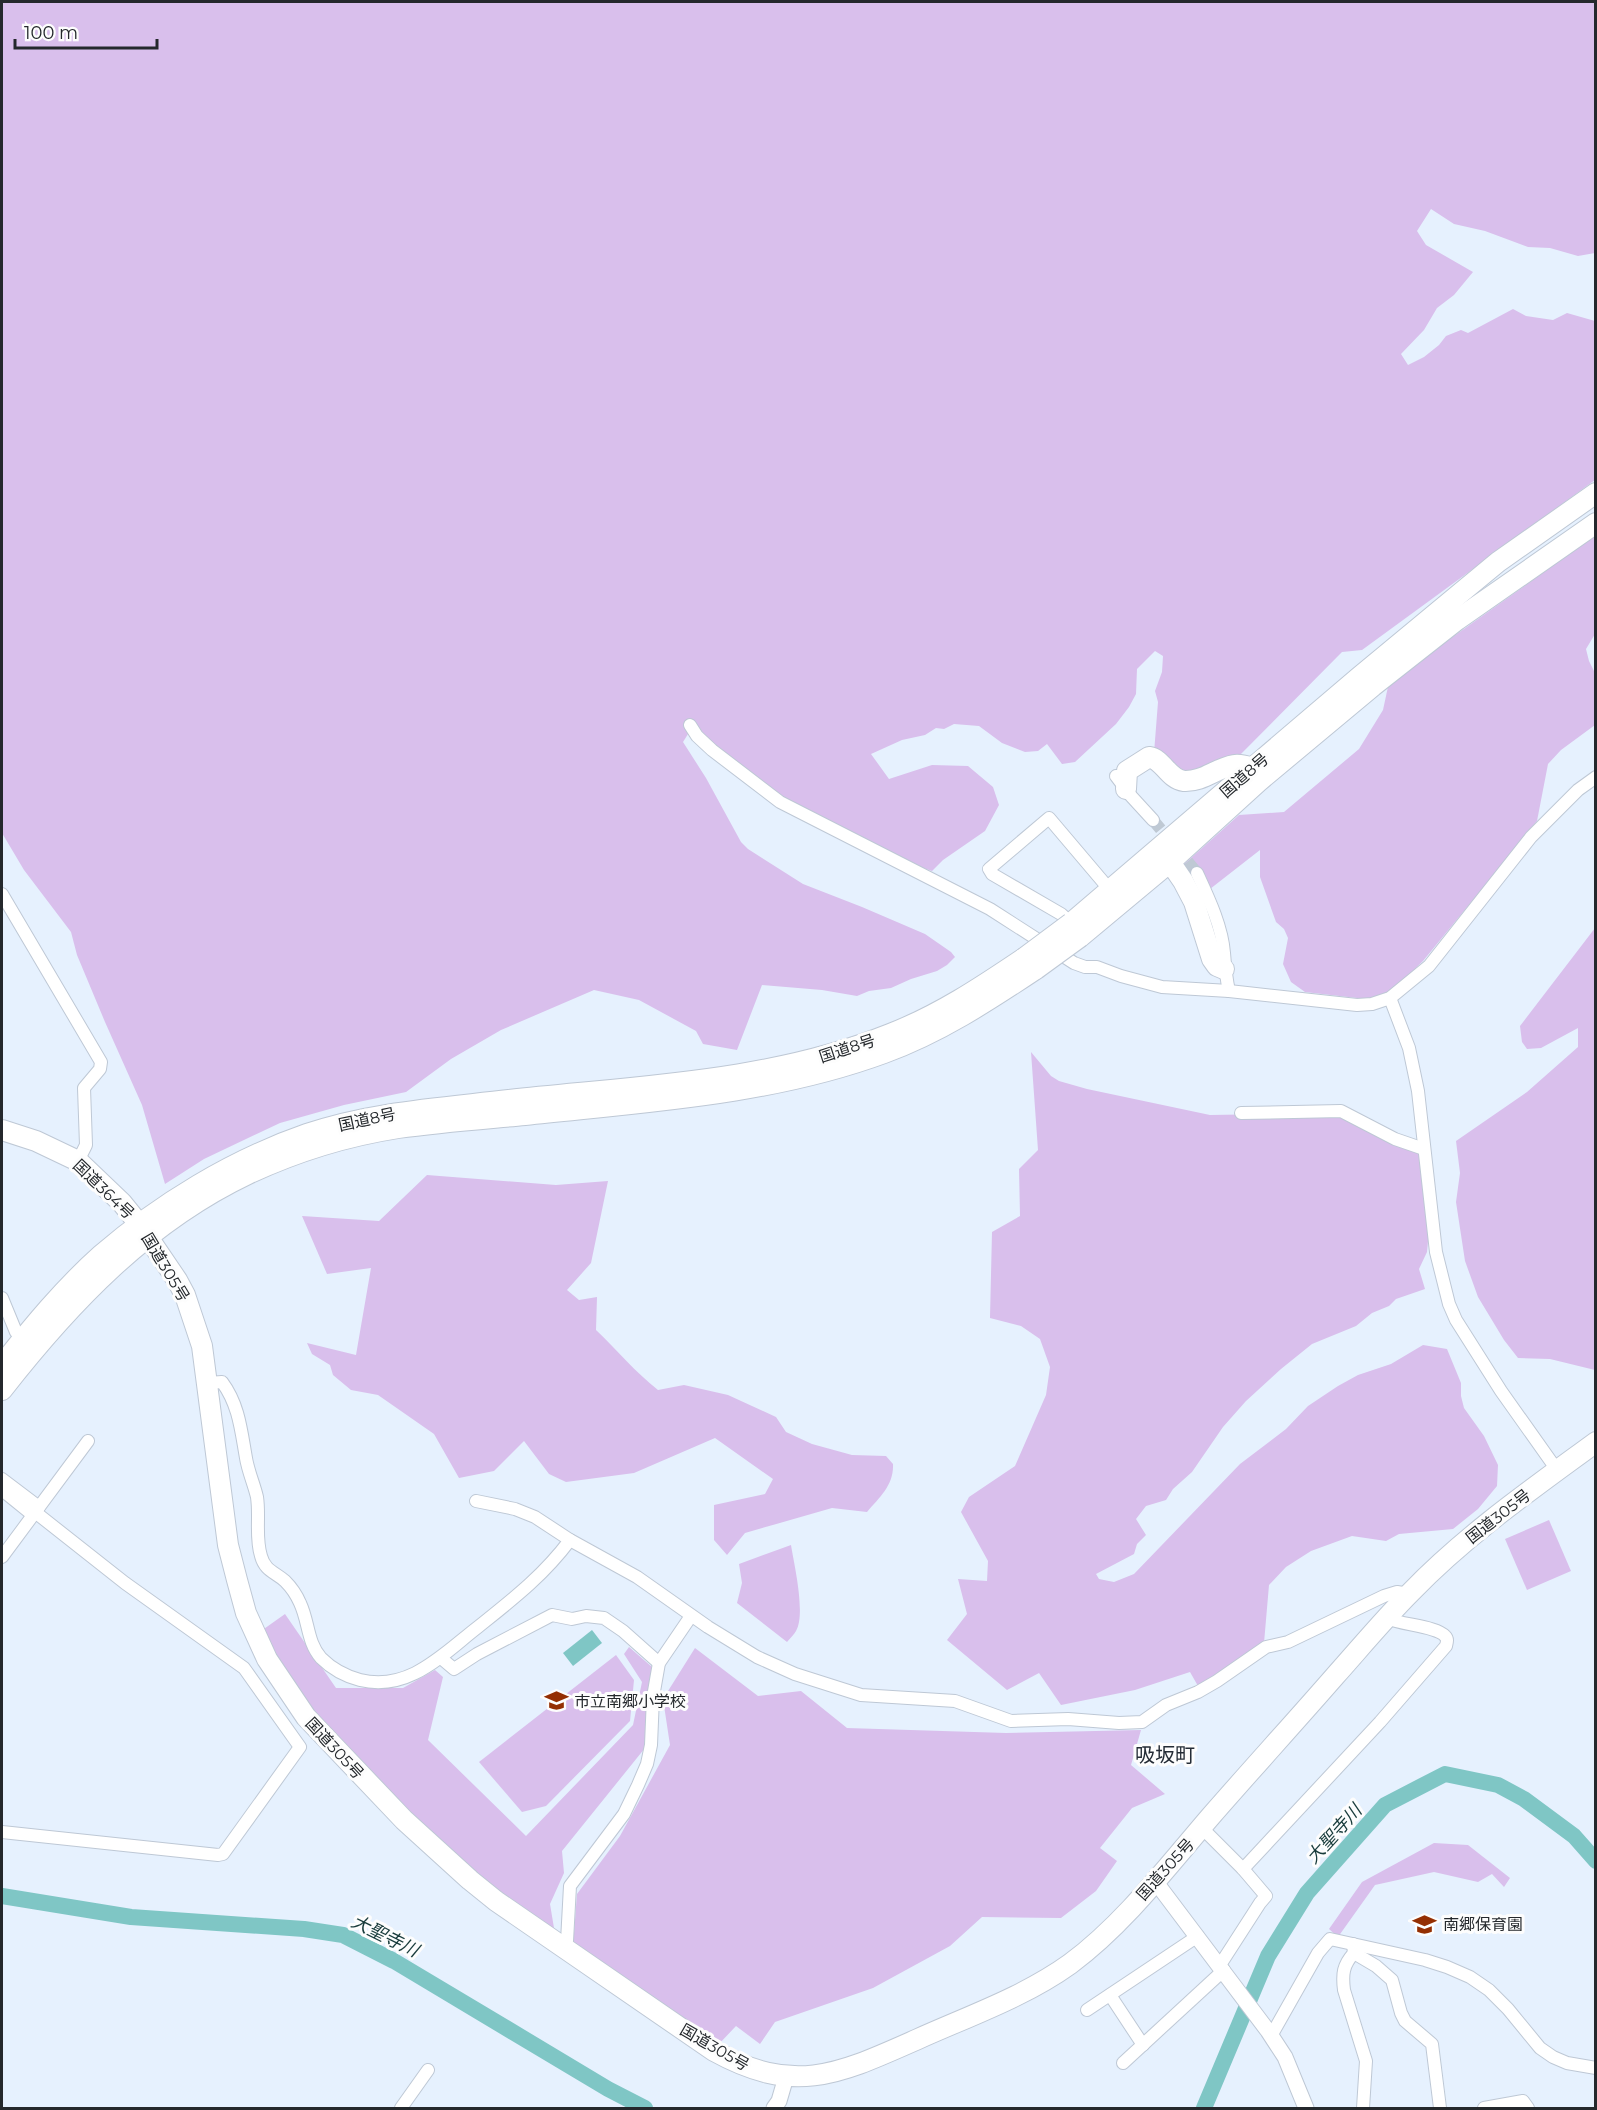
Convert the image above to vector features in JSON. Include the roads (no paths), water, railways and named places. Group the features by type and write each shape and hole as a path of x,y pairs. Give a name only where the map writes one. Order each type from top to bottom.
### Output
{"highway":[{"name":"国道8号","path":"1075,930 1110,890 1359,677 1498,562 1596,493"},
{"name":"国道8号","path":"2,1365 24,1337 99,1257 143,1230 249,1174 310,1149 396,1128 687,1097 786,1081 835,1069 886,1052 970,1012 1030,963 1170,862 1258,782 1373,686 1457,620 1596,523"},
{"path":"1121,782 1127,771 1149,757 1155,758 1172,776 1185,781 1203,778 1236,764 1253,768"},
{"path":"1170,862 1184,881 1194,902 1212,959 1217,966 1224,969"},
{"name":"国道364号","path":"2,1130 36,1141 78,1161 122,1203 143,1230"},
{"name":"国道8号","path":"2,1390 31,1352 143,1230"},
{"name":"国道305号","path":"143,1230 185,1295 202,1346 230,1554 246,1612 255,1635 278,1677 306,1718 437,1851 496,1901 714,2050 752,2070 786,2077 806,2078 854,2067 1026,1991 1087,1950 1155,1881 1409,1594 1464,1543 1596,1442"}],"street":[{"path":"690,725 697,736 712,750 780,802 990,909 1074,963 1085,967 1097,966 1121,976 1162,987 1229,991 1357,1005 1372,1004 1390,998 1429,966 1531,837 1578,790 1596,777"},
{"path":"1121,782 1153,820"},
{"path":"1075,930 1061,914 992,874 989,868 1049,818 1110,890"},
{"path":"1197,873 1216,919 1224,952 1224,969 1229,991"},
{"path":"2,894 101,1062 100,1069 84,1088 86,1145 78,1161"},
{"path":"1390,998 1409,1047 1419,1091 1436,1252 1449,1304 1456,1320 1501,1391 1557,1470"},
{"path":"1241,1113 1341,1111 1395,1139 1424,1149"},
{"path":"2,1298 16,1332 24,1337"},
{"path":"208,1383 222,1382 237,1408 246,1458 257,1498 261,1556 267,1570 284,1581 297,1597 303,1610 308,1635 315,1650 322,1659 346,1676 366,1682 385,1682 418,1673 441,1658 533,1583 570,1540"},
{"path":"2,1557 88,1441"},
{"path":"2,1479 35,1511 126,1583 244,1668 300,1747 223,1854 2,1832"},
{"path":"2,1490 35,1511"},
{"path":"476,1501 515,1509 535,1517 570,1540 637,1577 691,1616 758,1657 795,1674 861,1695 955,1701 1011,1721 1068,1719 1119,1723 1142,1722 1166,1705 1198,1692 1217,1681 1266,1647 1288,1642 1384,1596 1397,1592 1409,1594"},
{"path":"441,1658 454,1669 477,1654 552,1615 572,1619 586,1616 604,1618 623,1630 659,1664"},
{"path":"560,1945 567,1941 569,1933 570,1886 624,1814 647,1764 651,1744 653,1697 659,1664 691,1616"},
{"path":"1243,1869 1380,1722 1446,1646 1447,1640 1444,1635 1434,1630 1395,1622 1387,1618"},
{"path":"1123,2063 1222,1967 1266,1896 1201,1827"},
{"path":"1155,1881 1272,2036 1285,2057 1306,2109"},
{"path":"1087,2010 1198,1936"},
{"path":"1272,2036 1318,1953 1330,1939 1354,1949 1447,1967 1470,1977 1489,1990 1508,2009 1540,2048 1567,2063 1596,2068"},
{"path":"1354,1949 1345,1965 1343,1978 1344,1990 1366,2061 1363,2109"},
{"path":"1354,1949 1392,1980 1405,2021 1431,2044 1440,2109"},
{"path":"1110,1995 1143,2045"},
{"path":"401,2109 428,2070"},
{"path":"774,2109 779,2101 786,2077"},
{"path":"1484,2109 1523,2101 1528,2109"}],"waterway":[{"name":"大聖寺川","path":"1204,2108 1268,1956 1307,1893 1385,1805 1445,1774 1498,1785 1524,1799 1574,1836 1596,1861"},
{"name":"大聖寺川","path":"2,1896 131,1917 304,1929 343,1935 394,1961 608,2089 645,2108"}],"tunnel":[{"path":"1153,820 1197,873"}],"place":[{"name":"市立南郷小学校","path":"556,1701"},
{"name":"南郷保育園","path":"1425,1924"}],"district":[{"name":"吸坂町","path":"1165,1755"}]}
